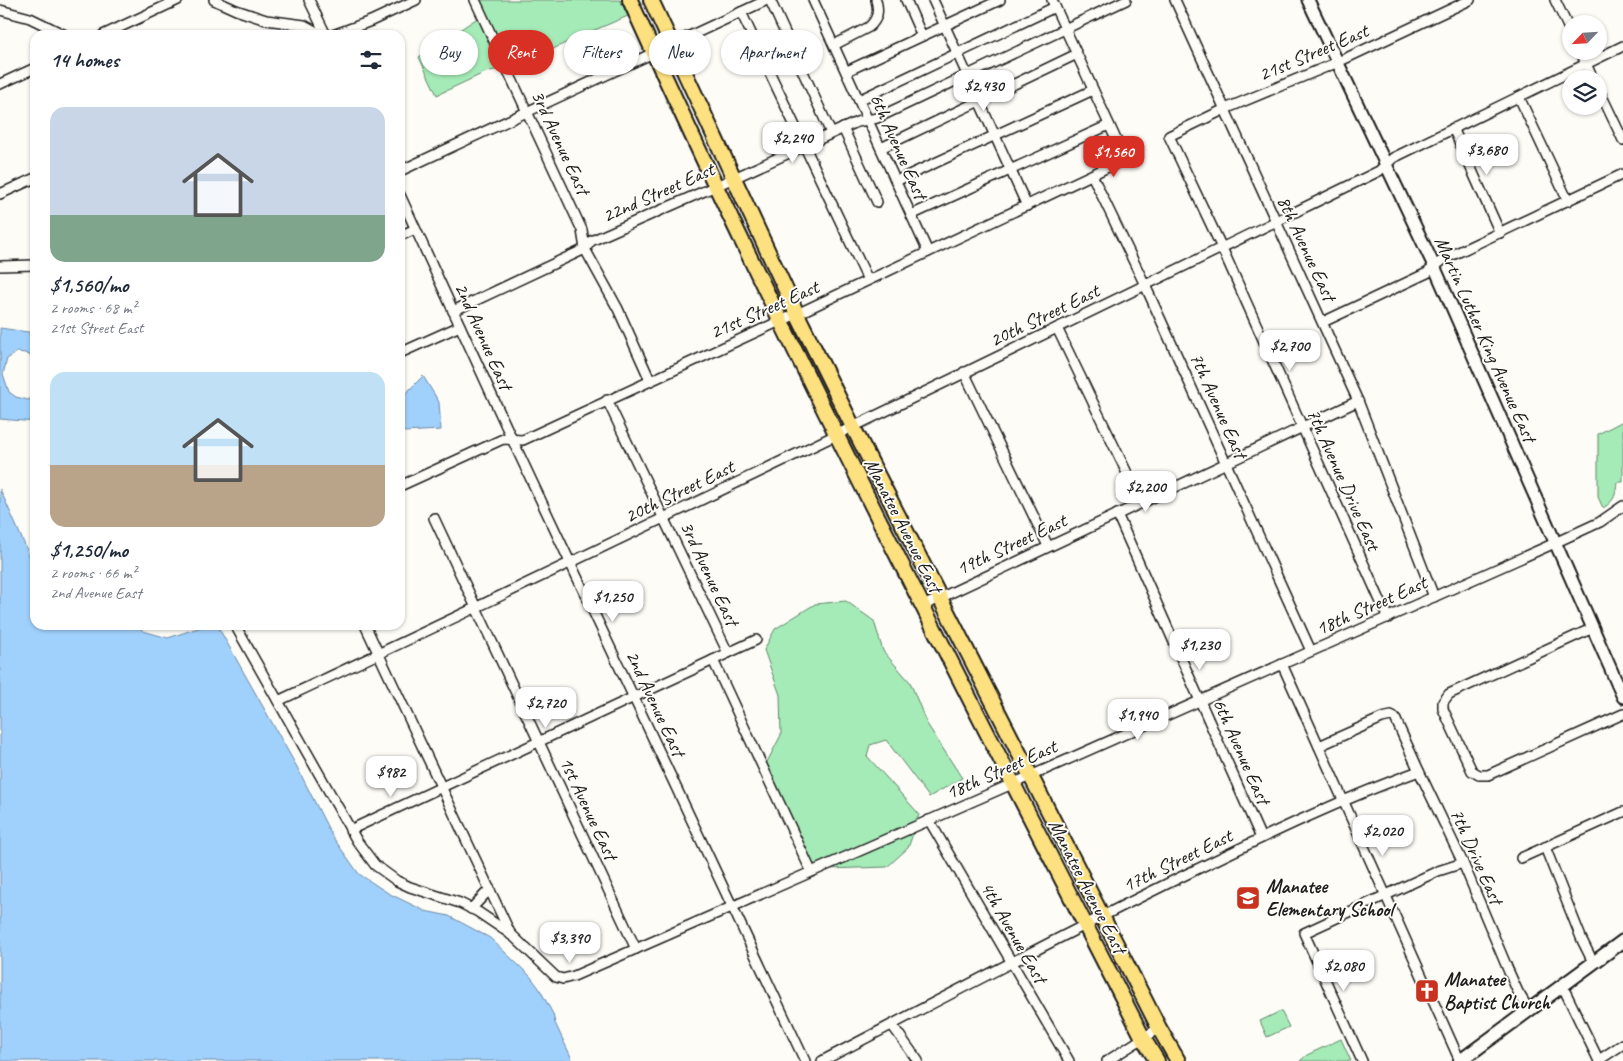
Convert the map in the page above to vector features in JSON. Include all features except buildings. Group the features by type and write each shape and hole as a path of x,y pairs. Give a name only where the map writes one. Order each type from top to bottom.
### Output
{"main road":[{"name":"Manatee Avenue East","path":"630,0 649,43"},
{"name":"Manatee Avenue East","path":"651,0 665,30"},
{"name":"Manatee Avenue East","path":"664,75 715,186 836,434 1085,925 1143,1038 1157,1061"},
{"name":"Manatee Avenue East","path":"686,75 797,314 853,427 1159,1028 1178,1061"},
{"path":"1460,1061 1623,941"}],"street":[{"path":"114,30 178,0"},
{"path":"214,0 266,20 304,25 314,30"},
{"path":"309,0 322,30"},
{"path":"347,30 416,0"},
{"name":"3rd Avenue East","path":"475,0 582,230 585,249 618,309 650,380"},
{"path":"703,30 768,0 831,133"},
{"name":"6th Avenue East","path":"813,0 928,252"},
{"path":"834,45 874,23 878,12 876,0"},
{"path":"906,0 922,36"},
{"path":"933,0 1027,206"},
{"path":"847,71 1000,0"},
{"name":"8th Avenue East","path":"1175,0 1358,401 1434,597"},
{"name":"Martin Luther King Avenue East","path":"1308,0 1434,266 1623,698"},
{"name":"21st Street East","path":"1169,136 1225,109 1338,62 1470,0"},
{"path":"1555,0 1562,15"},
{"name":"22nd Street East","path":"454,311 585,249 591,241 831,133 857,122 877,118 1066,29 1120,1"},
{"path":"859,100 1054,4 1066,29 1109,125 911,215"},
{"path":"0,10 30,18 55,30"},
{"path":"741,12 868,280"},
{"name":"20th Street East","path":"278,701 664,518 1276,222 1379,171 1392,158 1623,46"},
{"path":"405,169 649,54"},
{"path":"881,148 1077,54"},
{"path":"1584,60 1589,70"},
{"path":"0,84 30,70"},
{"path":"896,181 1093,90"},
{"path":"1519,96 1568,201"},
{"path":"1607,107 1623,140"},
{"name":"21st Street East","path":"405,484 503,439 523,440 797,314 1125,159 1109,125"},
{"path":"843,128 877,202"},
{"path":"1453,128 1500,233"},
{"name":"7th Avenue Drive East","path":"1169,136 1222,248 1388,618"},
{"path":"1323,322 1427,273 1444,259 1623,174"},
{"name":"7th Avenue East","path":"1092,175 1145,285 1311,652"},
{"path":"0,194 30,180"},
{"name":"2nd Avenue East","path":"405,206 512,439 805,1061"},
{"path":"405,234 415,229"},
{"path":"0,266 30,265"},
{"path":"405,352 460,326"},
{"path":"1057,328 1142,502"},
{"path":"964,372 1048,546"},
{"name":"3rd Avenue East","path":"607,400 728,653"},
{"name":"19th Street East","path":"923,606 1358,401"},
{"name":"18th Street East","path":"512,935 552,974 563,979 574,976 1388,618 1600,522 1623,506"},
{"name":"6th Avenue East","path":"1117,514 1262,838"},
{"name":"1st Avenue East","path":"434,518 636,949"},
{"path":"1593,628 1449,694 1444,702 1443,709 1472,771 1482,776 1623,714"},
{"path":"238,630 350,830 366,855 386,874 410,887 460,903 512,935"},
{"path":"367,630 512,935"},
{"path":"350,830 756,640"},
{"path":"713,660 811,871"},
{"path":"1282,664 1460,1061"},
{"name":"7th Drive East","path":"1319,746 1382,718 1393,717 1398,722 1463,863 1518,992 1529,1010"},
{"name":"17th Street East","path":"822,1061 1102,916 1262,838 1366,790 1419,771"},
{"path":"1521,858 1623,812"},
{"name":"4th Avenue East","path":"929,820 1069,1061"},
{"path":"1545,847 1582,940 1593,962"},
{"path":"1362,1061 1304,933 1438,872 1463,863"},
{"path":"472,909 490,889"},
{"path":"1562,985 1599,1060 1623,1044"},
{"path":"892,1025 918,1061"},
{"path":"1107,1061 1159,1028"}],"green space":[{"path":"477,0 620,0 628,16 595,30 564,30 564,44 554,49 554,30 488,30 488,72 437,95 428,75 478,75 478,30 460,30 482,15"},
{"path":"1623,421 1623,482 1617,482 1614,497 1603,508 1598,497 1598,434"},
{"path":"846,601 874,621 883,651 910,682 927,724 962,778 929,797 886,740 870,745 867,756 919,814 917,821 813,866 766,764 781,735 780,695 764,650 775,629 815,604"},
{"path":"914,831 908,848 887,867 827,869"},
{"path":"1281,1011 1289,1027 1267,1037 1260,1021"},
{"path":"1341,1039 1351,1061 1300,1061 1307,1055"}],"water":[{"path":"0,328 30,332 30,356 17,352 7,359 3,374 9,392 16,397 30,399 30,422 0,419"},
{"path":"423,376 439,402 441,430 405,432 405,394"},
{"path":"0,489 30,557 30,630 142,630 168,638 192,630 220,630 297,767 332,836 359,874 388,893 425,911 449,916 490,938 530,976 539,988 553,1014 555,1023 573,1061 0,1061"}],"place":[{"name":"Manatee Elementary School","path":"1248,898"},
{"name":"Manatee Baptist Church","path":"1427,991"}]}
